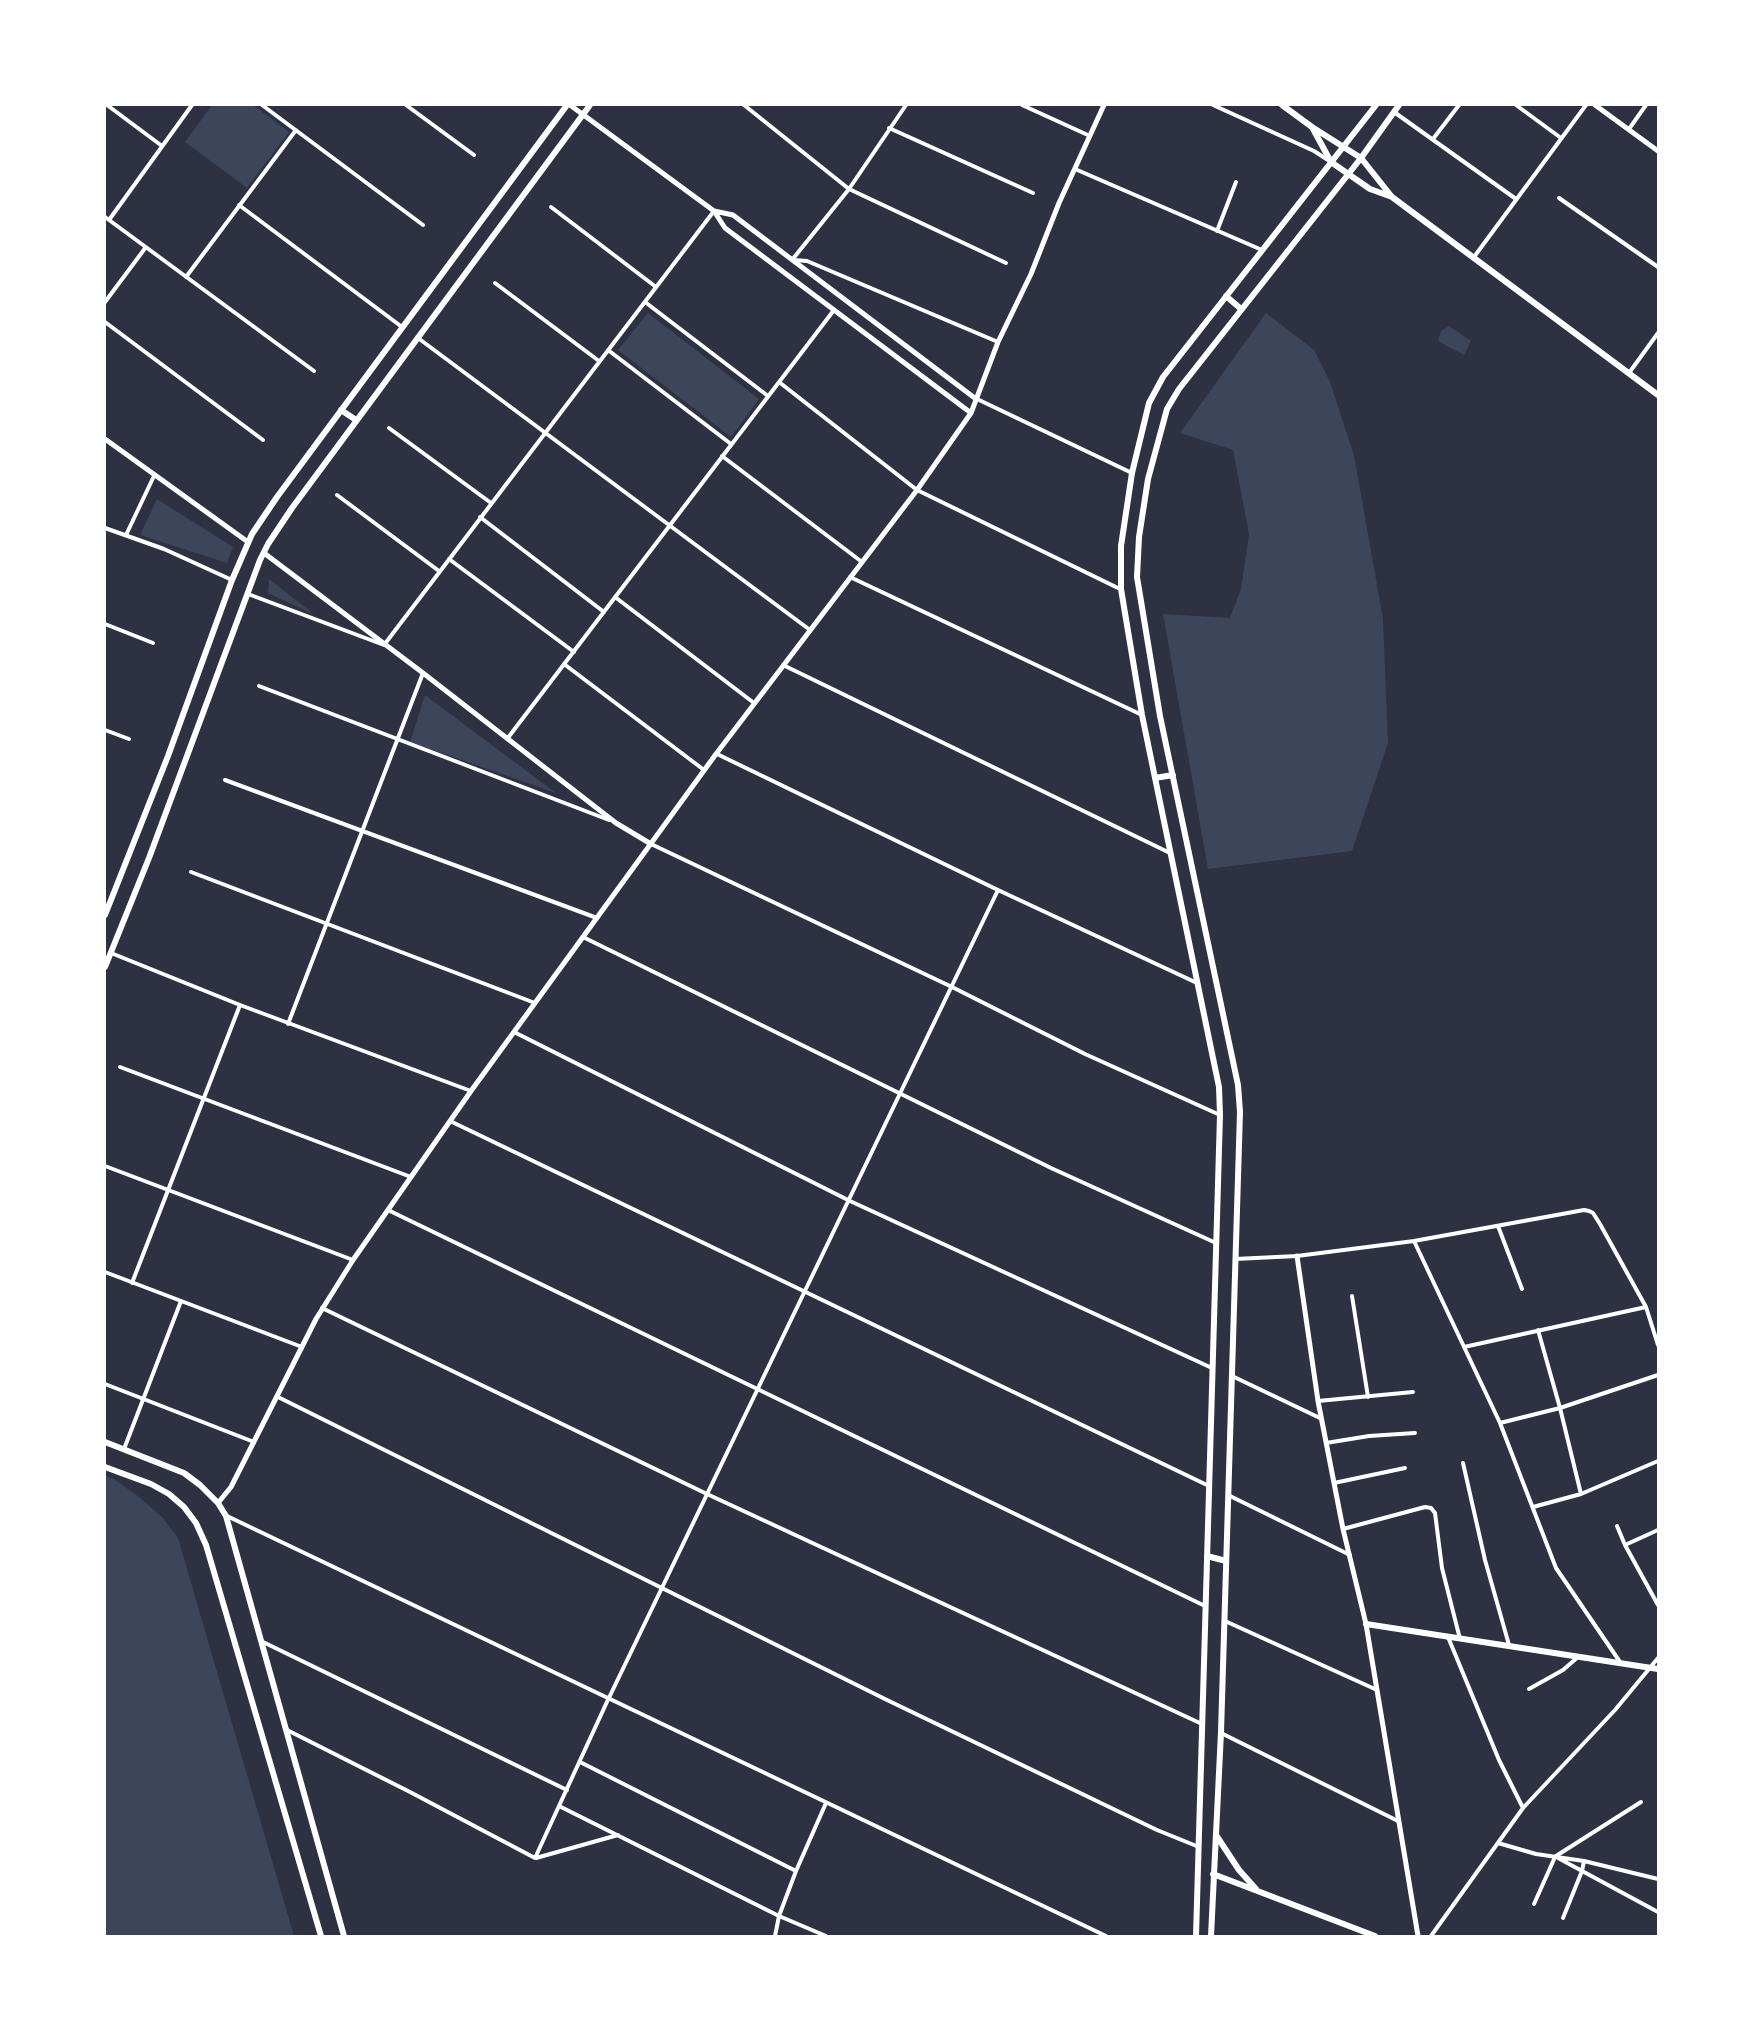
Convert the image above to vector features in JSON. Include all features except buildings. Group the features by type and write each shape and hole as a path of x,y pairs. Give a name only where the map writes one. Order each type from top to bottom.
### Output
{"main road":[{"path":"105,915 168,756 248,542 277,497 568,105"},
{"path":"105,967 108,952 149,858 264,553 292,508 356,420 590,105"},
{"path":"1282,105 1360,158 1392,197 1658,395"},
{"path":"1196,1936 1217,1243 1219,1087 1142,715 1121,589 1121,546 1132,473 1149,402 1163,377 1376,105"},
{"path":"1211,1936 1212,1874 1221,1732 1234,1259 1240,1136 1238,1085 1160,716 1137,578 1141,525 1148,480 1167,409 1179,388 1399,105"},
{"path":"1312,127 1331,162 1370,189 1392,197"},
{"path":"1226,296 1241,309"},
{"path":"341,410 356,420"},
{"path":"1155,778 1173,775"},
{"path":"105,1442 184,1473 218,1503 226,1516 344,1936"},
{"path":"105,1467 151,1484 169,1494 184,1507 196,1523 206,1545 321,1936"},
{"path":"1207,1556 1226,1561"},
{"path":"1366,1624 1658,1669"},
{"path":"1215,1834 1239,1870 1258,1892"},
{"path":"1212,1874 1374,1936"}],"street":[{"path":"107,105 162,146"},
{"path":"192,105 107,218 314,371"},
{"path":"262,105 423,225"},
{"path":"406,105 474,155"},
{"path":"568,105 714,211 725,228 971,412"},
{"path":"744,105 849,189 1006,262"},
{"path":"792,260 849,189 906,105"},
{"path":"1022,105 1090,136"},
{"path":"218,1503 231,1487 255,1442 322,1308 353,1260 471,1091 716,753 917,490 971,412 998,342 1031,274 1104,105"},
{"path":"1213,105 1314,151 1331,162"},
{"path":"1433,138 1459,105"},
{"path":"1516,105 1561,138"},
{"path":"1474,257 1586,105"},
{"path":"1595,105 1658,151"},
{"path":"1629,129 1646,105"},
{"path":"1394,111 1516,198"},
{"path":"889,128 1033,193"},
{"path":"186,277 296,130"},
{"path":"1075,169 1262,250"},
{"path":"1218,231 1236,182"},
{"path":"1559,198 1658,267"},
{"path":"240,205 403,327"},
{"path":"551,207 656,287"},
{"path":"714,211 734,215 976,399 1132,473"},
{"path":"384,645 714,211"},
{"path":"105,302 146,247"},
{"path":"792,260 807,261 998,342"},
{"path":"495,283 599,361"},
{"path":"645,302 768,396"},
{"path":"507,739 834,310"},
{"path":"105,322 263,440"},
{"path":"1629,373 1658,333"},
{"path":"417,338 810,630"},
{"path":"608,350 731,444"},
{"path":"779,382 917,490 1121,589"},
{"path":"389,428 491,503"},
{"path":"105,439 248,542"},
{"path":"722,456 862,562"},
{"path":"126,535 154,476"},
{"path":"337,495 439,572"},
{"path":"480,517 604,612"},
{"path":"105,528 164,549 232,580"},
{"path":"264,553 616,823 651,844 952,987 1085,1054 1220,1115"},
{"path":"449,559 574,652"},
{"path":"850,577 1142,715"},
{"path":"248,594 384,645"},
{"path":"615,597 754,703"},
{"path":"105,624 153,643"},
{"path":"564,664 704,770"},
{"path":"783,665 1170,853"},
{"path":"288,1024 423,673"},
{"path":"259,686 616,823"},
{"path":"105,730 129,739"},
{"path":"716,753 998,890 1197,982"},
{"path":"225,780 597,918"},
{"path":"191,872 535,1003"},
{"path":"536,1858 609,1698 902,1094 998,890"},
{"path":"583,937 1051,1168 1217,1243"},
{"path":"108,952 288,1024 471,1091"},
{"path":"132,1283 240,1005"},
{"path":"514,1032 850,1201 1213,1368"},
{"path":"120,1067 411,1177"},
{"path":"450,1121 1209,1487"},
{"path":"105,1166 353,1260"},
{"path":"388,1210 1206,1606"},
{"path":"1234,1259 1297,1256 1414,1241 1584,1210 1593,1213 1646,1307 1658,1345"},
{"path":"1498,1226 1522,1289"},
{"path":"1414,1241 1500,1423 1556,1568 1620,1663"},
{"path":"1297,1256 1318,1401 1343,1529 1366,1624 1418,1936"},
{"path":"105,1272 302,1347"},
{"path":"1352,1296 1368,1397"},
{"path":"124,1449 181,1301"},
{"path":"1464,1347 1646,1307"},
{"path":"322,1308 707,1494 1202,1724"},
{"path":"1538,1330 1581,1494"},
{"path":"1500,1423 1560,1408 1658,1375"},
{"path":"1232,1376 1322,1419"},
{"path":"105,1384 255,1442"},
{"path":"1318,1401 1413,1392"},
{"path":"278,1397 887,1700 1199,1848"},
{"path":"1326,1443 1369,1436 1414,1433"},
{"path":"1533,1507 1581,1494 1658,1461"},
{"path":"1463,1463 1485,1560 1509,1646"},
{"path":"1334,1483 1405,1468"},
{"path":"1228,1495 1351,1556"},
{"path":"1343,1529 1425,1507 1431,1508 1435,1513 1442,1568 1460,1639"},
{"path":"226,1516 1106,1936"},
{"path":"1617,1526 1658,1605"},
{"path":"1625,1545 1658,1530"},
{"path":"1223,1620 1377,1690"},
{"path":"1448,1637 1499,1760 1523,1808"},
{"path":"261,1642 567,1790"},
{"path":"1528,1689 1563,1670 1578,1657"},
{"path":"1431,1936 1523,1808 1615,1710 1658,1658"},
{"path":"286,1730 536,1858 618,1835"},
{"path":"1221,1732 1398,1821"},
{"path":"580,1762 796,1871"},
{"path":"1534,1904 1555,1857 1641,1802"},
{"path":"775,1936 779,1916 796,1871 826,1803"},
{"path":"560,1806 779,1916 826,1936"},
{"path":"1498,1843 1658,1879"},
{"path":"1555,1857 1658,1912"},
{"path":"1563,1918 1584,1861"}],"shaded area":[{"path":"212,105 253,105 289,132 247,188 185,142"},
{"path":"648,313 759,399 731,437 618,350"},
{"path":"1266,313 1314,350 1330,382 1354,455 1383,619 1388,743 1352,851 1208,869 1163,614 1230,618 1241,589 1249,534 1233,450 1180,433"},
{"path":"1449,326 1471,341 1464,355 1438,341 1441,331"},
{"path":"157,499 233,547 227,563 140,535"},
{"path":"269,579 315,615 268,593"},
{"path":"425,695 556,793 410,742"},
{"path":"105,1476 114,1479 139,1497 163,1518 178,1538 294,1936 105,1936"}]}
